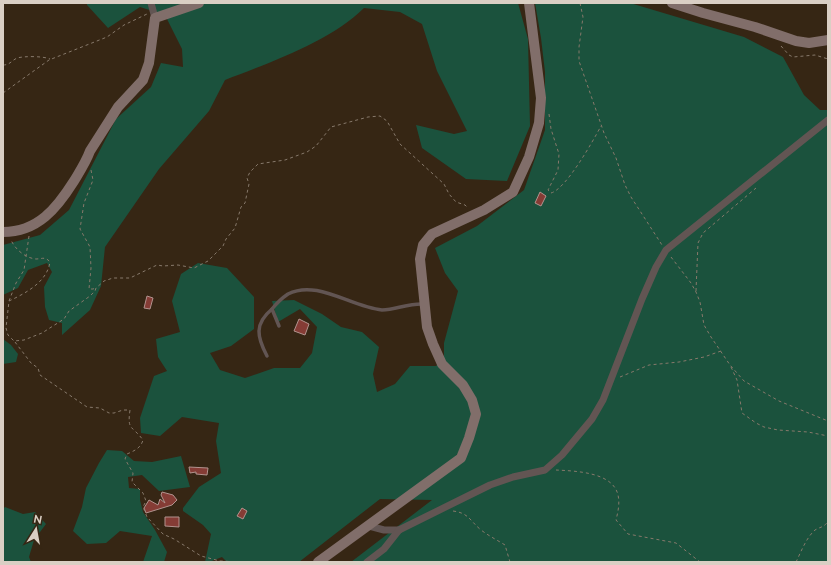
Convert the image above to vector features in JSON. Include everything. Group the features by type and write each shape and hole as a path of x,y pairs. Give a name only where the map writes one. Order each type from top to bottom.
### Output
{"street":[{"path":"7,232 24,230 54,210 66,194 90,151 118,107 142,80 149,63 154,15 151,3"},
{"path":"154,15 199,3"},
{"path":"318,562 461,458 469,438 476,414 472,400 463,385 442,364 433,344 427,327 420,259 423,245 432,234 484,210 513,192 529,157 539,123 541,98 529,3"},
{"path":"672,3 755,27 796,41 809,44 828,40"},
{"path":"367,562 384,549 399,530 490,485 513,476 545,470 562,455 592,419 603,400 642,299 656,267 666,250 828,120"},
{"path":"369,526 384,530 399,530"}],"lane":[{"path":"267,356 261,345 258,332 263,316 287,295 302,290 316,290 363,306 381,310 414,303 425,304"},
{"path":"272,309 279,326"}],"path":[{"path":"580,3 583,17 579,47 579,61 606,140 621,171 625,185 631,197 696,292 700,302 704,325 730,364 744,381 791,406 828,421"},
{"path":"3,93 50,59 107,37 124,25 154,15"},
{"path":"779,36 779,44 789,55 793,57 814,55 828,59"},
{"path":"3,65 7,65 22,57 40,56 50,59"},
{"path":"540,106 548,114 559,154 558,170 548,190 551,193 560,188 576,167 602,126"},
{"path":"14,341 24,340 42,333 64,319 70,311 95,291 96,288 104,281 113,278 130,278 157,265 178,265 194,268 208,261 223,246 226,239 235,228 241,207 245,203 250,172 258,164 285,160 307,152 316,146 331,127 368,117 380,116 387,120 400,144 444,184 449,194 456,202 465,205 473,215"},
{"path":"87,158 93,180 84,202 80,229 90,247 91,268 89,289 93,290 96,288"},
{"path":"696,292 698,243 703,233 756,187"},
{"path":"34,224 29,235 24,270 16,283 9,301 6,328 8,335 30,363 38,368 40,375 87,407 100,408 109,413 130,410 128,423 130,428 143,440 142,444 136,450 127,454 125,458 132,472 132,482 143,493 146,501 143,507 147,517 163,534 201,556 220,561 239,562"},
{"path":"7,232 14,246 25,256 37,259 47,258 50,262 49,267 33,288 9,301"},
{"path":"612,378 621,377 649,365 679,362 704,357 721,351"},
{"path":"730,364 737,380 742,413 764,427 828,436"},
{"path":"545,470 575,471 606,478 614,486 618,495 619,508 616,520 628,534 676,543 700,562"},
{"path":"441,509 460,512 470,518 480,529 505,546 510,562"},
{"path":"796,562 802,548 815,530 826,525 828,521"}],"green space":[{"path":"87,3 518,3 528,39 530,126 507,181 466,179 422,148 416,125 454,134 467,131 437,71 422,24 400,12 364,8 335,31 317,41 299,50 225,80 209,111 159,169 105,247 101,286 90,310 62,335 62,323 49,320 45,307 44,287 52,272 47,263 28,270 18,288 3,295 3,245 40,235 69,210 116,119 151,87 161,63 183,67 182,49 165,15 140,7 108,28 87,5"},
{"path":"535,3 630,3 744,37 783,57 804,95 820,110 828,110 828,562 351,562 432,500 380,499 299,562 227,562 222,557 205,562 211,534 203,525 183,511 183,508 199,487 221,473 216,441 219,423 182,417 160,436 141,433 140,418 154,376 167,371 158,357 156,339 180,332 172,301 181,274 198,263 227,268 254,297 254,329 231,346 210,353 220,370 245,378 274,368 300,368 312,353 317,327 300,309 278,322 272,301 294,300 322,314 341,327 362,332 379,347 373,374 377,392 395,384 410,366 436,366 444,357 444,343 458,291 445,273 435,248 477,226 524,190 545,130 545,72"},
{"path":"3,339 11,345 18,354 16,362 3,364"},
{"path":"107,450 122,451 134,461 152,462 181,456 190,487 159,491 142,475 128,477 129,488 140,489 140,500 143,512 167,552 164,562 143,562 152,536 120,531 106,543 87,544 73,531 82,507 86,488"},
{"path":"5,507 23,514 35,512 46,524 34,540 29,557 31,562 3,562 3,509"}],"building":[{"path":"540,192 546,196 541,206 535,203"},
{"path":"147,296 153,298 150,309 144,308"},
{"path":"299,319 309,324 305,335 294,331"},
{"path":"189,467 208,468 207,475 196,474 196,472 190,473"},
{"path":"162,492 173,495 177,500 172,505 146,513 144,508 149,500 158,505 160,499 165,503 161,495"},
{"path":"242,508 247,511 243,519 237,516"},
{"path":"165,517 179,517 179,527 165,526"}]}
